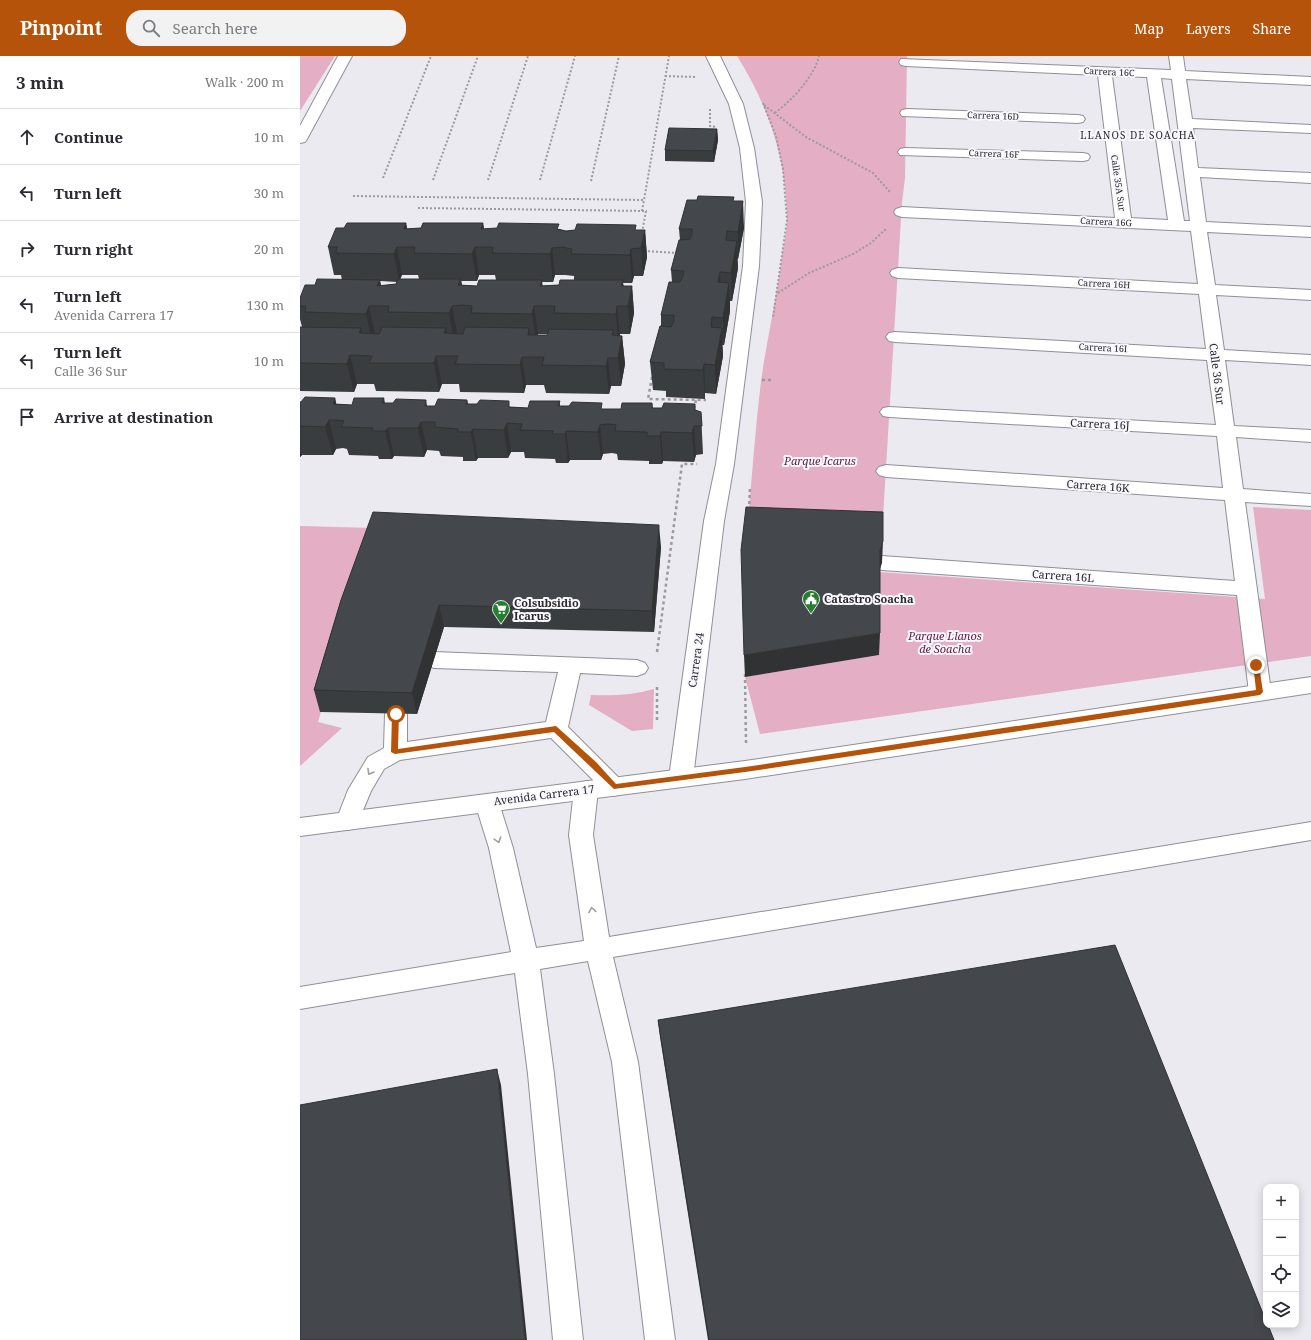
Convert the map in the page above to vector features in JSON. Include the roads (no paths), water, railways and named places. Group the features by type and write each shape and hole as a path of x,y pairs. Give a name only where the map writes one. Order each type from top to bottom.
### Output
{"street":[{"path":"300,139 306,116 345,56"},
{"name":"Carrera 24","path":"681,778 714,521 725,464 751,266 754,202 747,148 736,104 713,56"},
{"name":"Calle 36 Sur","path":"1176,56 1232,495 1260,692"},
{"name":"Carrera 16C","path":"906,62 1311,81"},
{"name":"Calle 35A Sur","path":"1104,71 1124,223"},
{"path":"1153,74 1177,226"},
{"name":"Carrera 16D","path":"907,113 1078,119"},
{"path":"1184,123 1311,129"},
{"name":"Carrera 16F","path":"905,152 1083,157"},
{"path":"1191,172 1311,178"},
{"name":"Carrera 16G","path":"902,212 1311,232"},
{"name":"Carrera 16H","path":"898,273 1311,295"},
{"name":"Carrera 16I","path":"895,337 1311,360"},
{"name":"Carrera 16J","path":"889,412 1311,436"},
{"name":"Carrera 16K","path":"886,471 1311,500"},
{"name":"Carrera 16L","path":"882,563 1245,588"},
{"path":"434,660 571,664 637,668"},
{"path":"556,729 571,664"},
{"name":"Avenida Carrera 17","path":"300,827 745,770 1311,685"},
{"path":"395,752 396,714"},
{"path":"348,821 360,790 376,762 395,752 556,729"},
{"path":"556,729 594,764 614,787"},
{"path":"586,790 581,835 598,949 625,1062 660,1340"},
{"path":"487,803 501,848 526,961 541,1074 568,1340"},
{"path":"300,998 1311,831"}],"place":[{"name":"Catastro Soacha","path":"811,614"},
{"name":"Colsubsidio Icarus","path":"501,624"}],"district":[{"name":"LLANOS DE SOACHA","path":"1138,135"}],"park label":[{"name":"Parque Icarus","path":"820,461"},
{"name":"Parque Llanos de Soacha","path":"945,642"}]}
